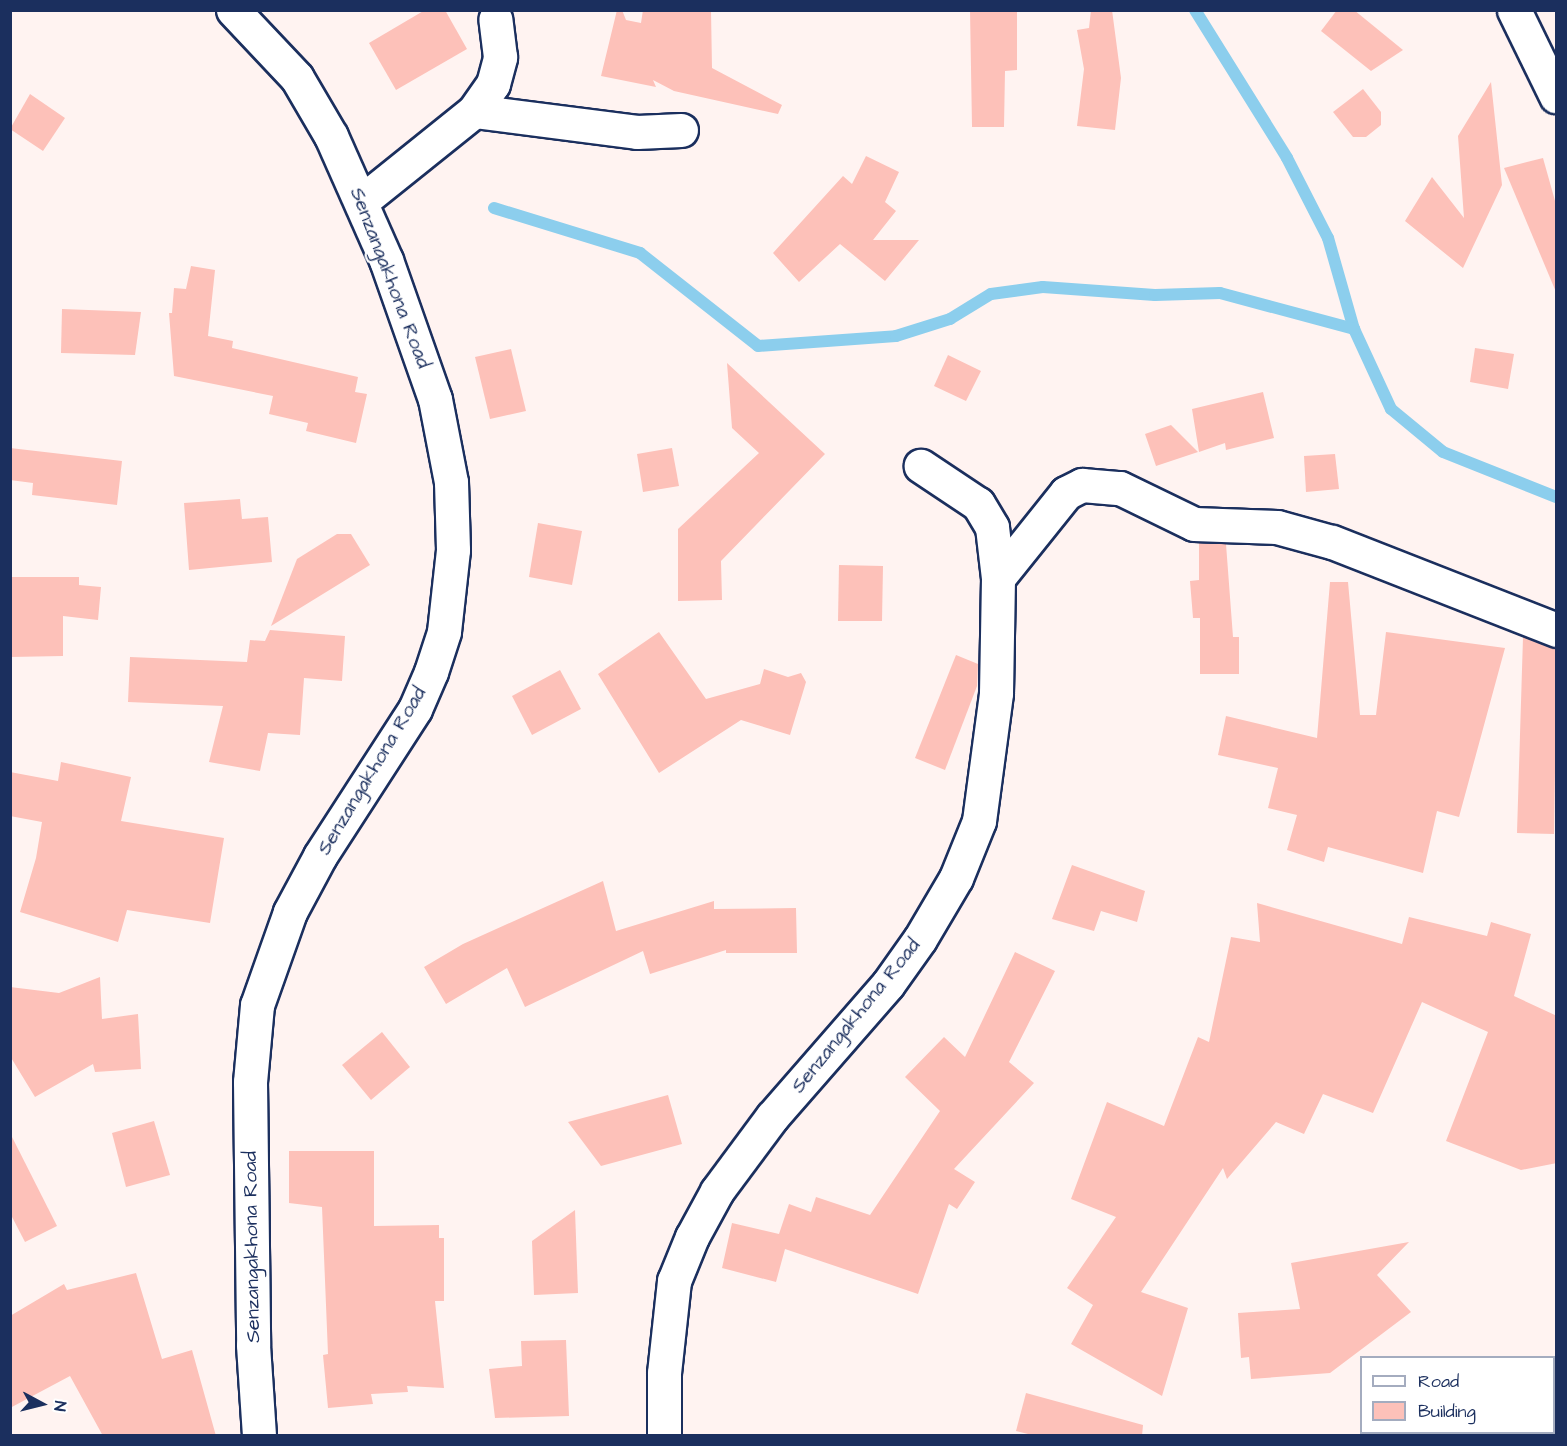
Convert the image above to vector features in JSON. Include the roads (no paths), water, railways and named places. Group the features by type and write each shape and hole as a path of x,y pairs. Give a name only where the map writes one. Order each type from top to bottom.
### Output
{"street":[{"name":"Senzangakhona Road","path":"233,10 297,78 362,201 412,327 435,399 452,482 450,592 444,632 415,709 315,865 270,960 257,1005 250,1082 253,1346 259,1436"},
{"path":"1514,10 1557,96"},
{"path":"362,201 474,111 493,84 500,57 495,19"},
{"path":"474,111 637,132 681,130"},
{"name":"Senzangakhona Road","path":"664,1436 664,1373 674,1281 692,1237 717,1191 772,1117 888,984 920,939 956,878 979,821 996,693 999,578 992,527 978,504 921,466"},
{"path":"999,578 1066,493 1082,485 1120,488 1194,524 1277,527 1332,542 1557,630"}],"waterway":[{"path":"1195,10 1287,158 1328,238 1354,329 1391,409 1443,452 1556,497"},
{"path":"494,208 640,253 758,346 896,336 950,319 991,294 1043,287 1155,295 1220,293 1354,329"}]}
